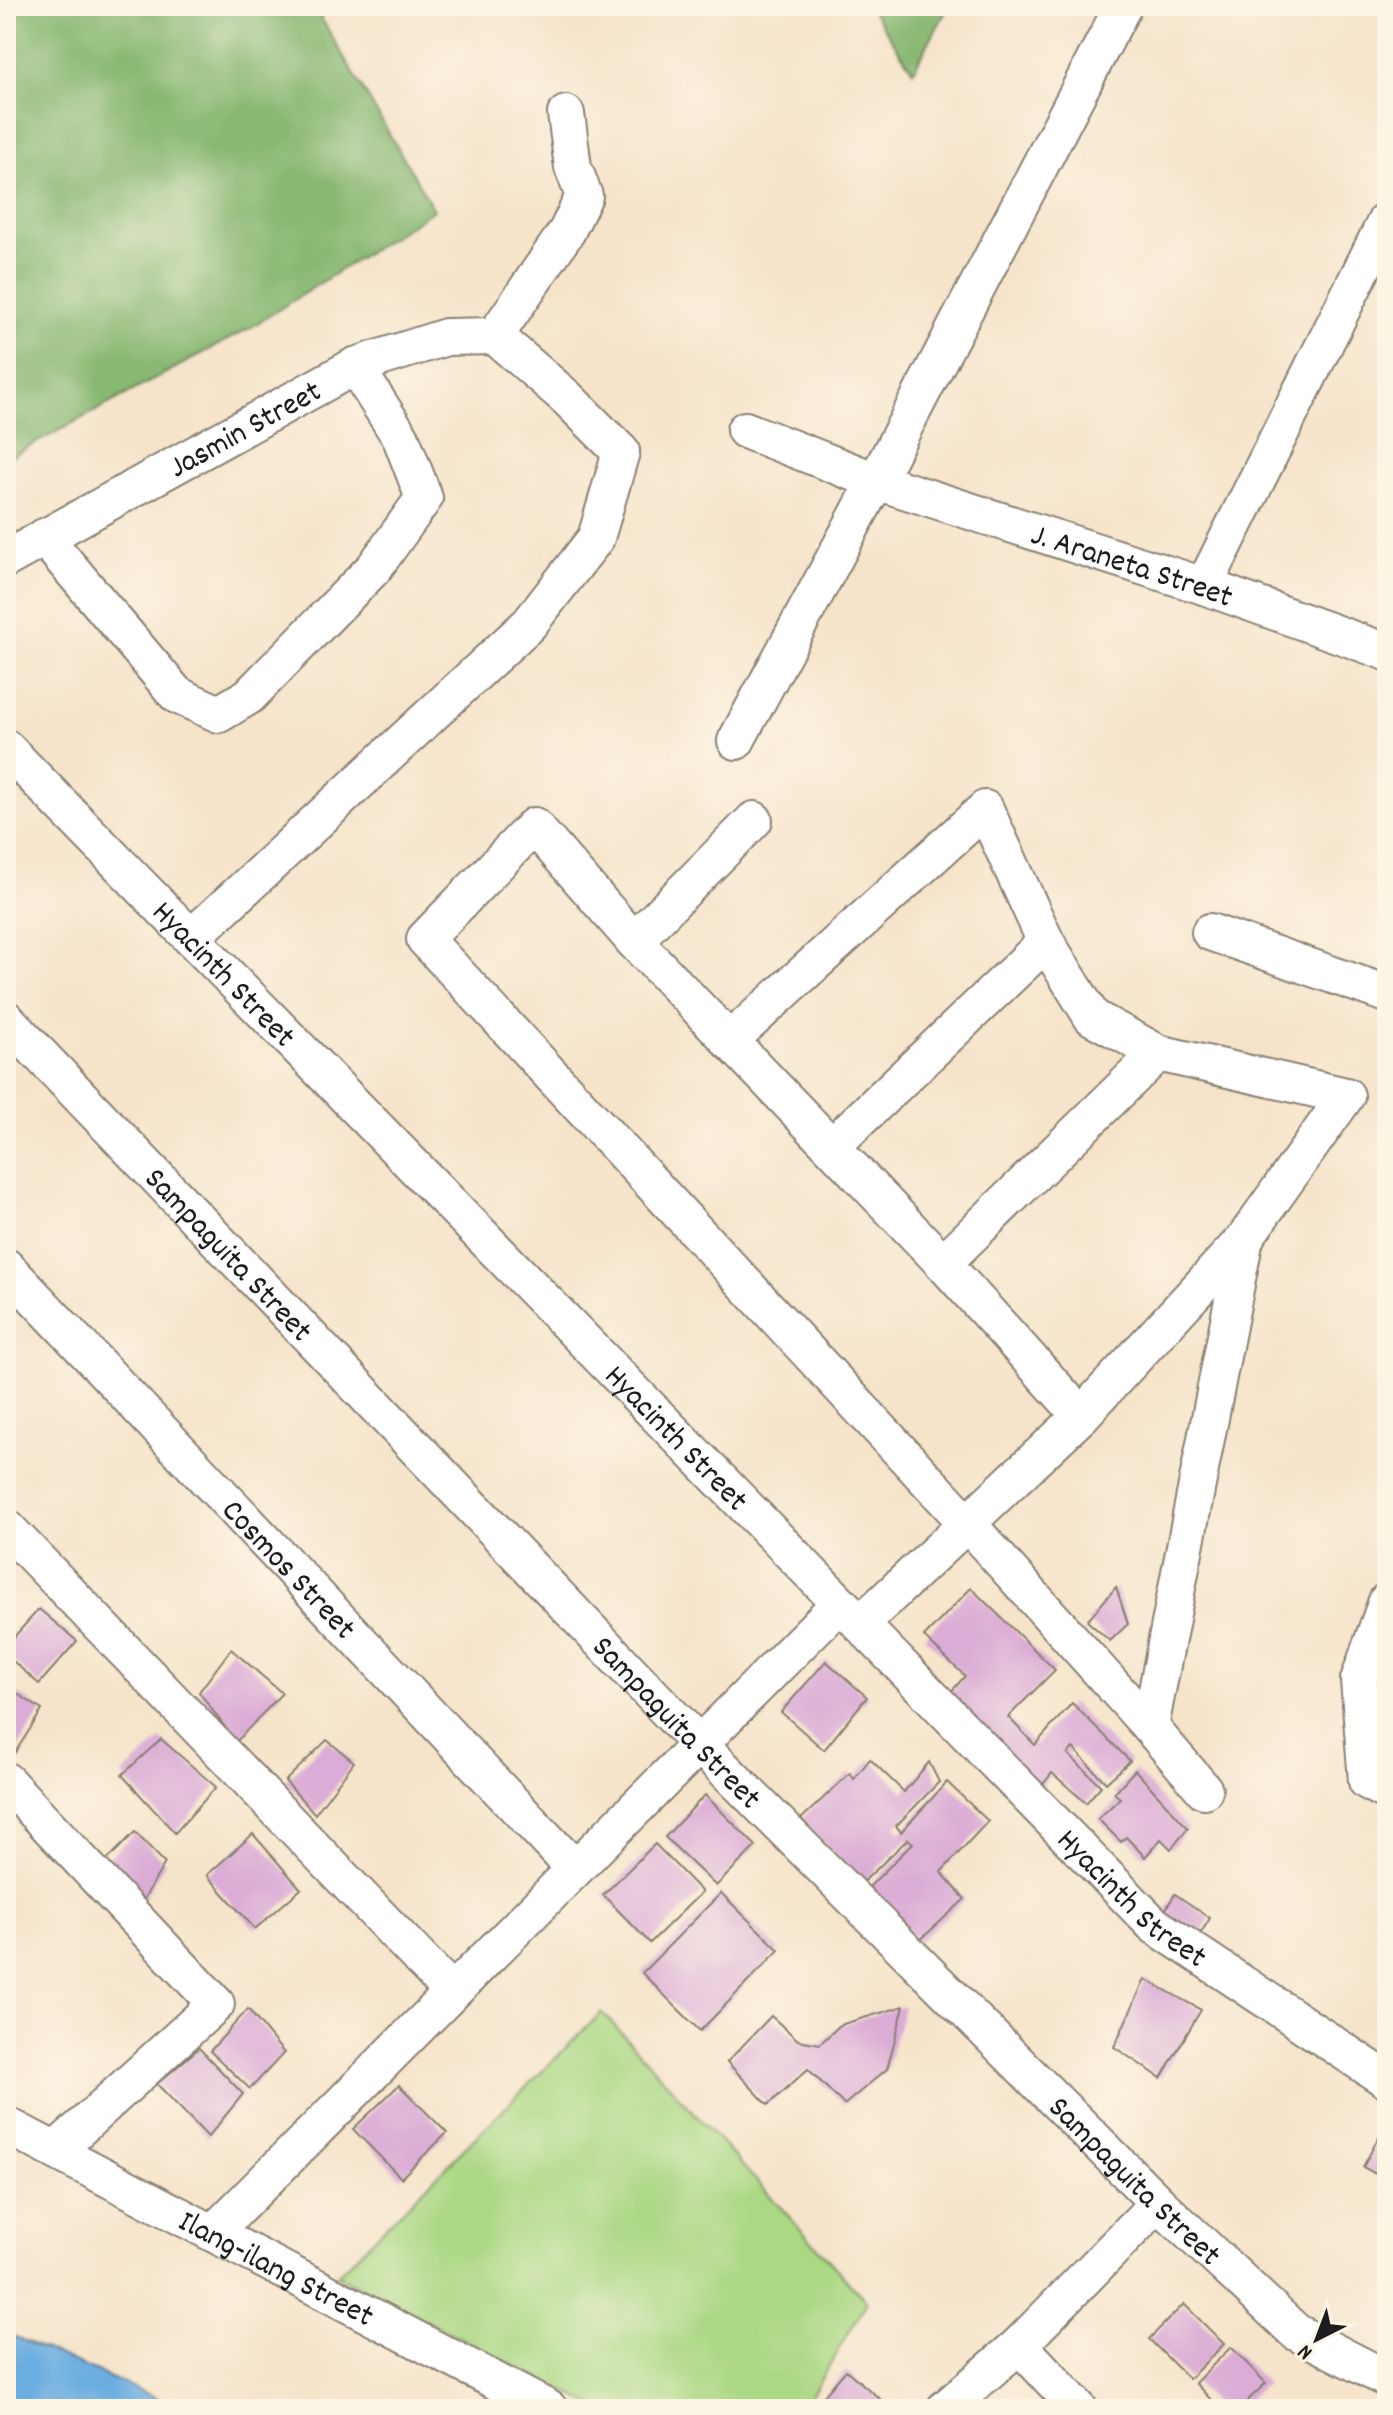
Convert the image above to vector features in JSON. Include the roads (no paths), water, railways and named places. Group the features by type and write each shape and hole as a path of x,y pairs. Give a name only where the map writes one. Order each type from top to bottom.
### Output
{"street":[{"path":"736,741 876,481 1123,6"},
{"path":"191,938 529,624 596,538 621,452 567,398 495,336 567,231 584,196 573,167 566,114"},
{"path":"1204,586 1387,219"},
{"name":"Jasmin Street","path":"6,559 355,366 446,337 495,336"},
{"path":"44,537 177,695 219,714 249,696 374,568 424,498 401,438 355,366"},
{"name":"J. Araneta Street","path":"745,430 876,481 1204,586 1387,652"},
{"name":"Hyacinth Street","path":"6,748 1154,1925 1387,2080"},
{"path":"213,2233 699,1744 850,1613 967,1523 1081,1416 1245,1238 1346,1096 1158,1053 1092,1017 1046,942 985,809 729,1041"},
{"path":"634,941 754,820"},
{"path":"1081,1416 943,1263 634,941 534,826 425,939 967,1523 1204,1790"},
{"path":"1210,932 1387,994"},
{"path":"832,1146 1046,942"},
{"name":"Sampaguita Street","path":"6,1019 699,1744 1158,2203 1296,2332 1387,2379"},
{"path":"943,1263 1158,1053"},
{"path":"1150,1727 1245,1238"},
{"name":"Cosmos Street","path":"6,1267 575,1869"},
{"path":"6,1527 452,1992"},
{"path":"1387,1601 1359,1680 1367,1781 1387,1792"},
{"path":"6,1781 216,2004 56,2150"},
{"name":"Ilang-ilang Street","path":"6,2125 549,2409"},
{"path":"945,2409 1019,2345 1158,2203"},
{"path":"1019,2345 1079,2409"}],"water":[{"path":"6,2333 183,2409 6,2409"}]}
